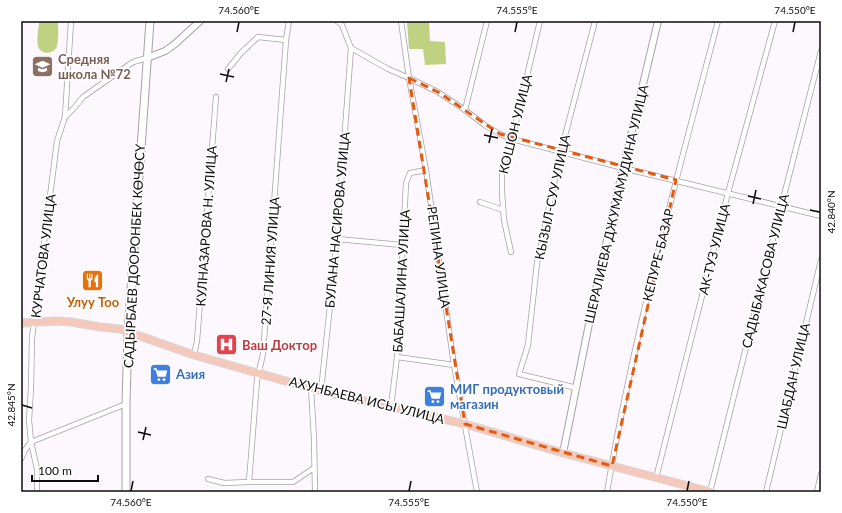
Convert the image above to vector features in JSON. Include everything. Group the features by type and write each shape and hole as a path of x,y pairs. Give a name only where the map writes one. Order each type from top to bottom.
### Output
{"main road":[{"name":"САДЫРБАЕВ ДООРОНБЕК КӨЧӨСҮ","path":"126,492 128,332 150,21"},
{"name":"АХУНБАЕВА ИСЫ УЛИЦА","path":"21,323 56,321 120,329 194,355 321,391 465,424 563,453 710,492"}],"street":[{"name":"КУРЧАТОВА УЛИЦА","path":"37,492 37,469 31,442 29,420 32,338 57,141 65,117 71,21"},
{"path":"65,117 83,97 133,62 165,51 200,21"},
{"name":"27-Я ЛИНИЯ УЛИЦА","path":"249,482 256,380 263,354 286,40 289,21"},
{"path":"337,21 342,25 351,48 388,69 438,92 486,126 512,139 623,168 821,216"},
{"name":"РЕПИНА УЛИЦА","path":"401,21 409,78 426,170 454,365 477,492"},
{"path":"465,110 487,21"},
{"name":"КОШОН УЛИЦА","path":"511,252 504,220 502,169 512,139 540,21"},
{"name":"КЫЗЫЛ-СУУ УЛИЦА","path":"577,388 519,374 528,345 537,263 561,151 595,21"},
{"name":"ШЕРАЛИЕВА ДЖУМАМУДИНА УЛИЦА","path":"563,453 595,294 658,21"},
{"name":"КЕПУРЕ-БАЗАР","path":"607,492 649,290 718,21"},
{"name":"АК-ТУЗ УЛИЦА","path":"656,478 728,193 775,21"},
{"path":"228,69 241,53 258,37 286,40"},
{"name":"БУЛАНА НАСИРОВА УЛИЦА","path":"321,391 337,238 351,48"},
{"name":"САДЫБАКАСОВА УЛИЦА","path":"710,492 821,51"},
{"name":"КУЛНАЗАРОВА Н. УЛИЦА","path":"194,355 197,341 216,97"},
{"name":"БАБАШАЛИНА УЛИЦА","path":"391,407 397,357 406,183 410,173 426,170"},
{"path":"480,202 503,210"},
{"path":"337,238 402,245"},
{"name":"ШАБДАН УЛИЦА","path":"766,492 821,260"},
{"path":"397,357 454,365"},
{"path":"311,388 315,492"},
{"path":"21,459 31,442 126,404"},
{"path":"208,479 224,482 293,482 314,468"},
{"path":"816,492 821,474"}],"highlighted area":[{"path":"409,78 438,92 500,134 676,180 612,466 465,424"}],"green space":[{"path":"39,21 58,21 57,46 53,51 47,53 39,49 37,37"},
{"path":"429,21 430,41 445,42 446,64 425,65 423,49 409,49 407,22"}],"place":[{"name":"Средняя школа №72","path":"43,66"},
{"name":"Улуу Тоо","path":"93,280"},
{"name":"Ваш Доктор","path":"227,345"},
{"name":"Азия","path":"160,374"},
{"name":"МИГ продуктовый магазин","path":"435,396"}]}
